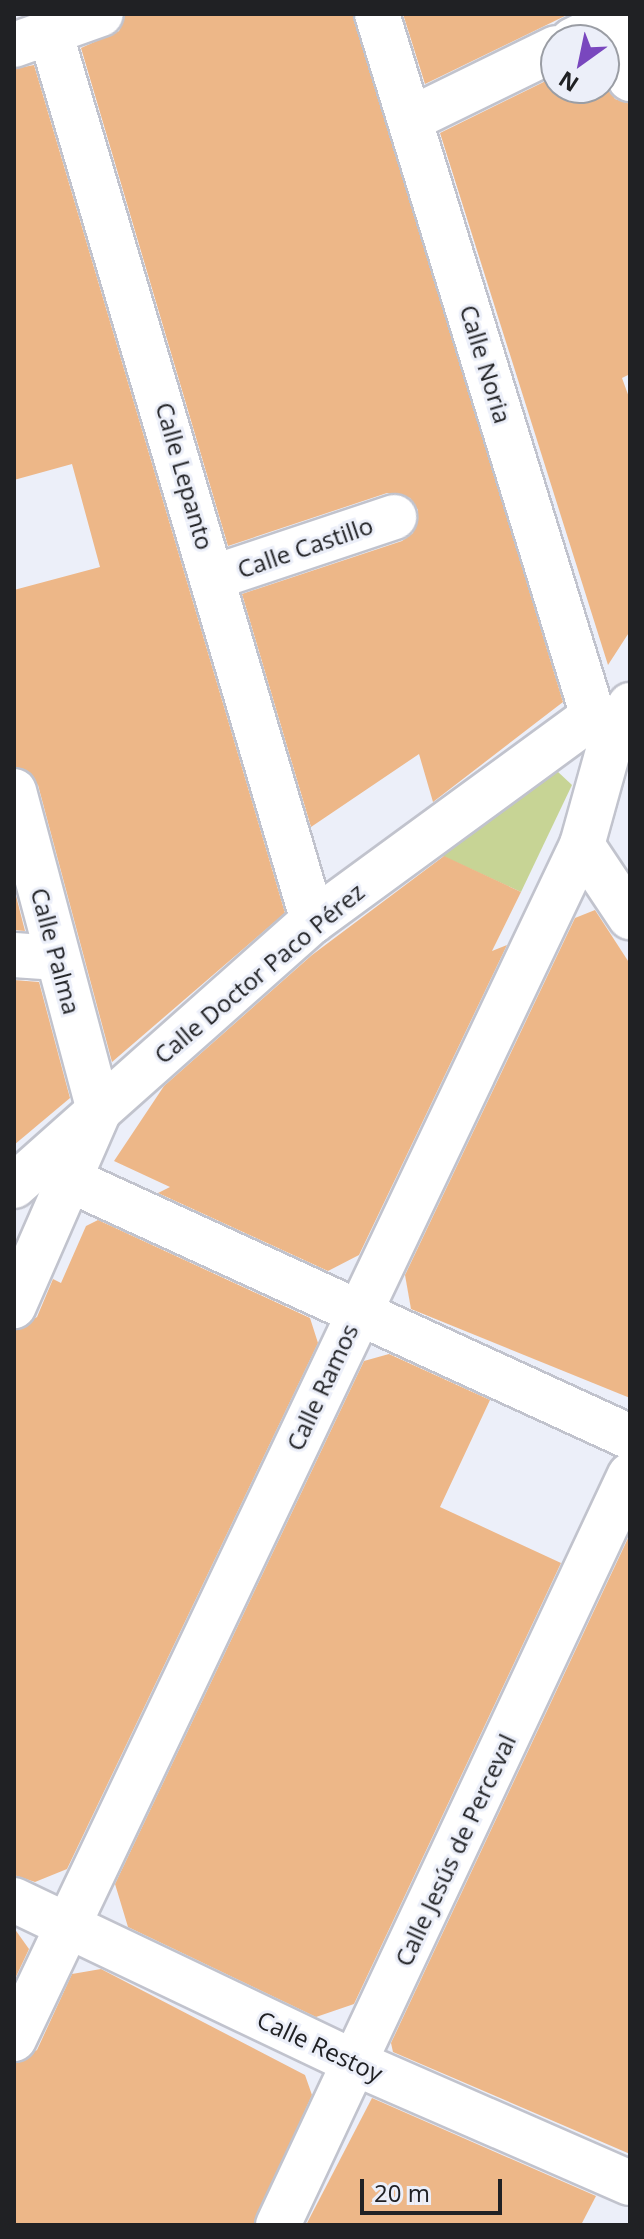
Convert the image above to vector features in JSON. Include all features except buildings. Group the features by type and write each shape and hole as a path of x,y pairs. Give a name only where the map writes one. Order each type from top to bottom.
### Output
{"street":[{"path":"32,38 101,14"},
{"name":"Calle Noria","path":"377,14 612,717"},
{"name":"Calle Lepanto","path":"32,38 215,577 313,921"},
{"path":"411,119 540,56"},
{"path":"620,60 630,79"},
{"name":"Calle Castillo","path":"215,577 394,517"},
{"name":"Calle Ramos","path":"14,2039 359,1308 582,845 612,717"},
{"name":"Calle Doctor Paco Pérez","path":"14,1186 313,921 612,717"},
{"name":"Calle Palma","path":"14,791 99,1111"},
{"path":"582,845 630,917"},
{"path":"14,955 58,958"},
{"path":"14,1306 99,1111"},
{"path":"70,1180 359,1308 630,1437"},
{"name":"Calle Jesús de Perceval","path":"278,2225 630,1475"},
{"name":"Calle Restoy","path":"14,1900 355,2063 630,2183"}],"green space":[{"path":"557,771 572,785 521,892 438,854"}]}
